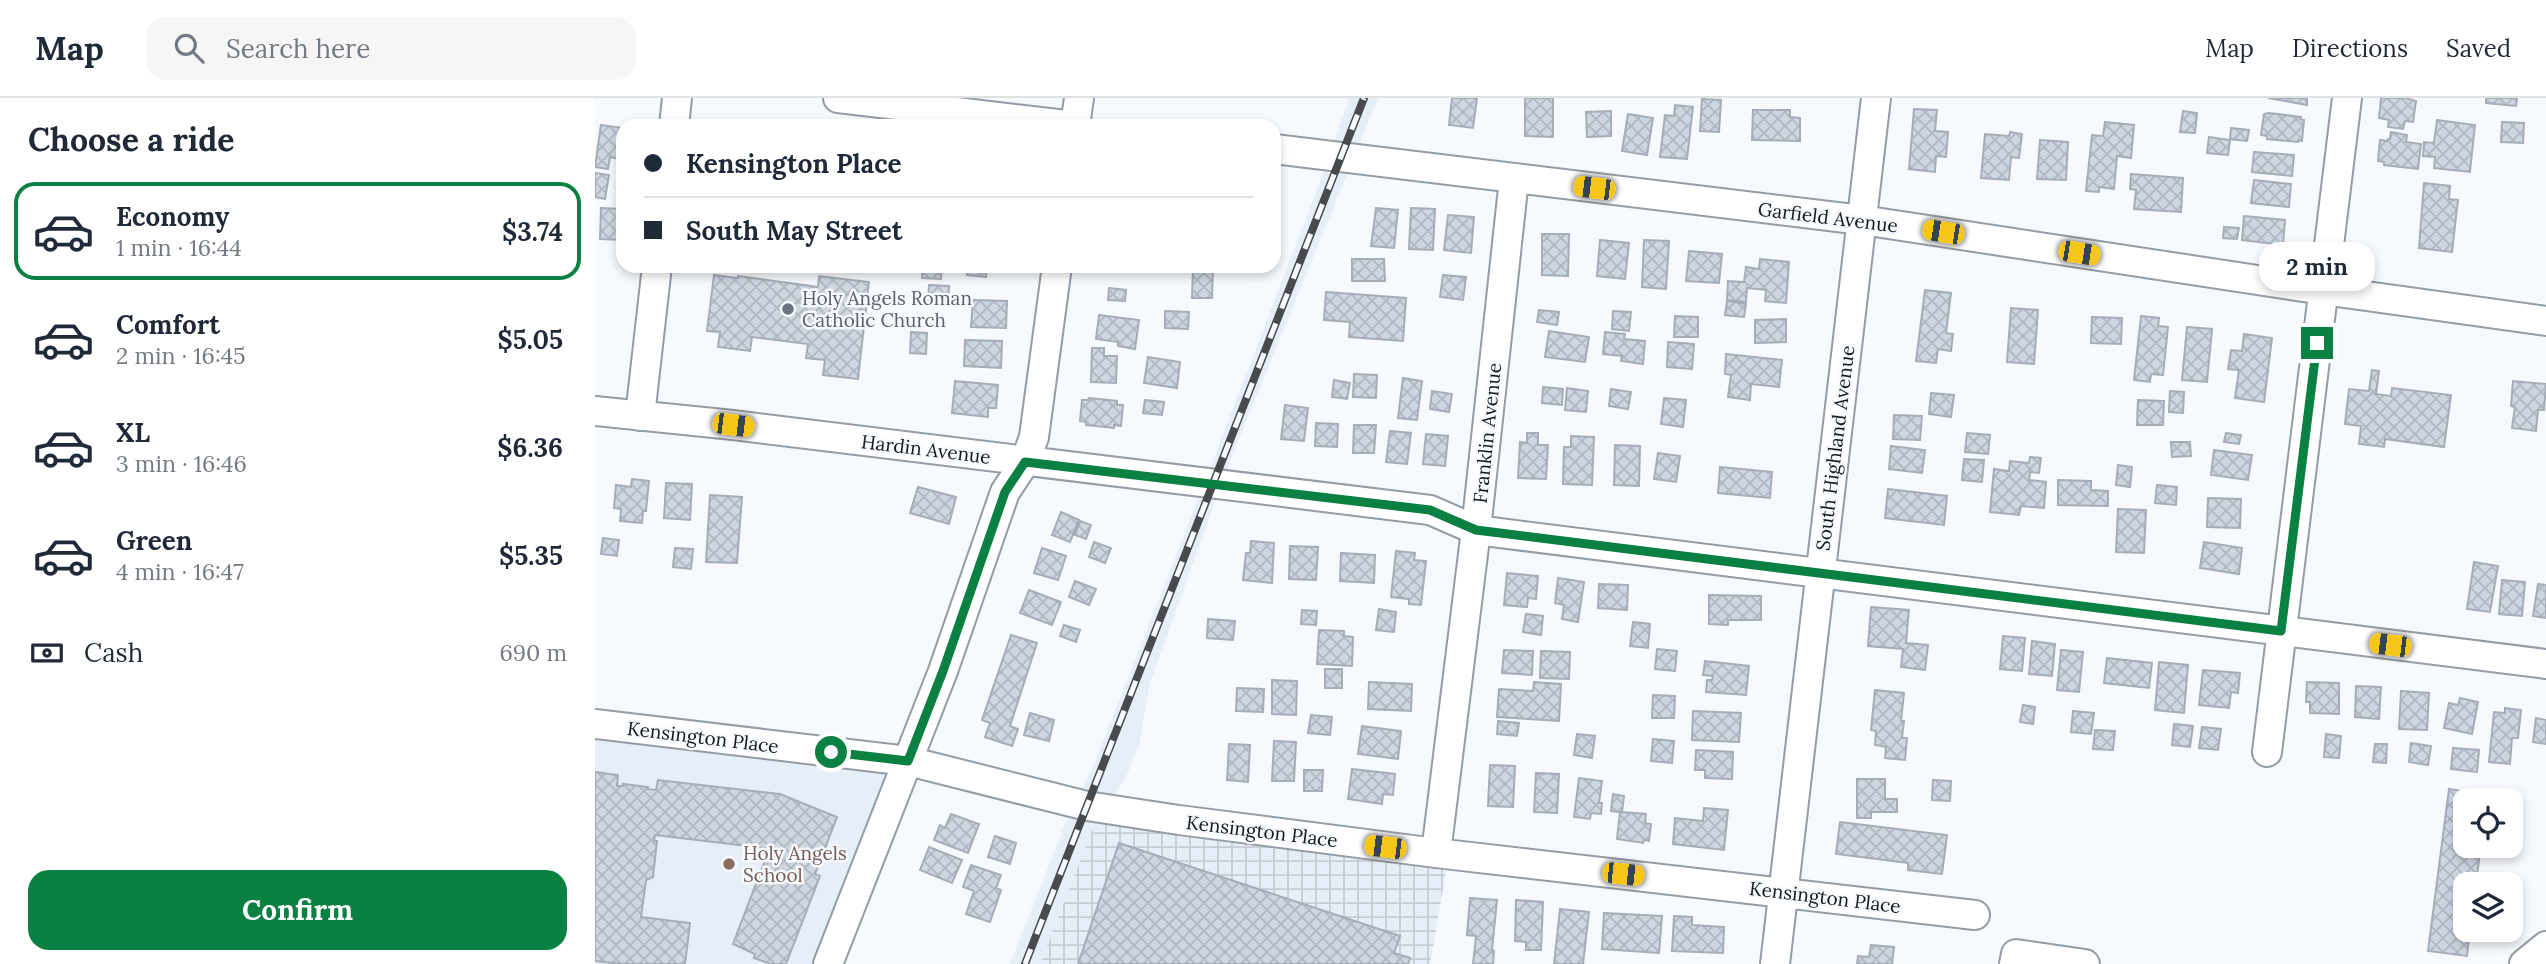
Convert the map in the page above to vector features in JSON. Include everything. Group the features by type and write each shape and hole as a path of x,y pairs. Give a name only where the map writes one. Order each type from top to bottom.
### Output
{"street":[{"path":"675,119 677,98"},
{"path":"838,98 1016,119"},
{"path":"1076,119 1079,98"},
{"name":"South Highland Avenue","path":"1775,964 1876,98"},
{"path":"2267,752 2347,98"},
{"name":"Garfield Avenue","path":"1281,150 1862,220 2546,321"},
{"name":"Franklin Avenue","path":"1436,853 1476,530 1514,179"},
{"path":"639,416 656,273"},
{"path":"828,964 943,671 1005,492 1025,462 1034,437 1056,273"},
{"name":"Hardin Avenue","path":"595,411 733,425 1430,510 1476,530 2546,664"},
{"name":"Kensington Place","path":"595,724 908,761 1087,806 1436,853 1975,915"},
{"path":"2524,964 2546,946"},
{"path":"2014,964 2015,954 2085,964"}],"shaded area":[{"path":"1349,98 1378,98 1226,471 1150,683 1139,745 1125,779 1095,823 1040,964 1010,964 1070,812 1093,767 1199,497 1325,169"},
{"name":"Holy Angels School","path":"595,730 902,764 824,964 595,964"},
{"path":"1095,823 1447,865 1430,964 1040,964"}],"building":[{"path":"1452,98 1477,98 1473,128 1449,125"},
{"path":"1525,98 1553,98 1553,137 1525,136"},
{"path":"2268,98 2307,98 2307,105"},
{"path":"2381,98 2416,101 2413,122 2405,121 2403,129 2388,127 2389,120 2379,118"},
{"path":"2486,98 2517,98 2516,106 2486,103"},
{"path":"1702,99 1721,100 1719,132 1700,131"},
{"path":"1675,105 1693,107 1687,159 1660,157 1665,115 1674,116"},
{"path":"1914,109 1937,110 1935,131 1948,132 1946,157 1936,156 1935,172 1909,169"},
{"path":"1753,110 1790,110 1790,117 1800,118 1800,141 1752,140"},
{"path":"1611,111 1611,136 1587,137 1586,112"},
{"path":"2183,111 2197,113 2195,133 2180,132"},
{"path":"1628,114 1653,118 1647,155 1622,151"},
{"path":"2264,114 2301,117 2300,119 2304,120 2302,141 2267,139 2267,136 2261,135"},
{"path":"2437,120 2475,125 2470,172 2434,168 2435,157 2423,156 2424,142 2434,143"},
{"path":"2105,122 2134,125 2131,158 2117,156 2114,189 2099,187 2099,192 2086,191 2092,135 2103,136"},
{"path":"2502,122 2524,123 2523,143 2501,142"},
{"path":"601,125 616,127 616,158 610,157 608,169 595,167"},
{"path":"2231,128 2249,130 2247,141 2230,139"},
{"path":"2010,132 2022,134 2019,158 2011,157 2009,180 1981,178 1985,134 2009,136"},
{"path":"2391,132 2407,135 2406,142 2421,144 2418,169 2384,165 2384,162 2378,161 2380,140 2390,139"},
{"path":"2209,137 2230,140 2228,155 2207,153"},
{"path":"2040,140 2068,142 2066,180 2037,179"},
{"path":"2254,152 2294,155 2292,176 2252,172"},
{"path":"595,173 609,175 605,199 595,197"},
{"path":"2131,174 2183,178 2181,212 2134,209 2136,190 2130,189"},
{"path":"2254,180 2291,184 2289,207 2251,203"},
{"path":"2424,183 2450,186 2449,199 2458,200 2452,252 2419,248"},
{"path":"601,208 616,209 616,240 600,239"},
{"path":"1376,208 1398,210 1394,248 1371,246"},
{"path":"1411,208 1435,209 1433,250 1409,249"},
{"path":"1448,215 1474,217 1471,253 1444,250"},
{"path":"2244,216 2285,220 2283,245 2242,240"},
{"path":"2224,227 2239,228 2237,239 2223,238"},
{"path":"1542,234 1569,234 1568,276 1542,275"},
{"path":"1600,240 1629,243 1625,279 1597,276"},
{"path":"1644,240 1669,241 1666,289 1642,287"},
{"path":"1689,251 1722,254 1719,283 1686,281"},
{"path":"1352,259 1384,259 1385,281 1352,281"},
{"path":"1760,259 1789,262 1786,303 1765,301 1766,290 1747,288 1746,302 1727,300 1728,281 1744,282 1746,267 1759,269"},
{"path":"922,273 941,273 941,279 922,278"},
{"path":"967,273 986,273 986,277"},
{"path":"1193,273 1213,273 1212,298 1192,298"},
{"name":"Holy Angels Roman Catholic Church","path":"714,275 818,287 819,276 869,282 858,379 823,375 825,360 806,358 808,344 752,337 750,351 718,347 720,332 707,331"},
{"path":"1443,275 1466,277 1463,300 1440,297"},
{"path":"929,285 949,286 948,306 928,305"},
{"path":"1109,288 1126,290 1125,301 1108,300"},
{"path":"1925,290 1951,293 1946,333 1953,334 1951,351 1938,349 1936,363 1916,361"},
{"path":"1326,292 1406,298 1403,341 1349,337 1350,322 1324,320"},
{"path":"973,300 1007,301 1006,328 971,327"},
{"path":"1727,301 1746,304 1744,317 1725,315"},
{"path":"2011,308 2038,310 2034,364 2007,362"},
{"path":"1539,310 1559,312 1557,325 1537,322"},
{"path":"1165,311 1189,312 1188,329 1165,328"},
{"path":"1613,311 1631,312 1629,331 1612,329"},
{"path":"1099,315 1139,320 1135,349 1118,346 1118,342 1096,339"},
{"path":"1675,316 1698,317 1698,337 1674,337"},
{"path":"2141,316 2159,318 2158,326 2168,327 2163,375 2151,374 2150,382 2134,380"},
{"path":"2092,317 2122,318 2121,344 2091,343"},
{"path":"1786,319 1786,342 1755,343 1755,320"},
{"path":"2187,327 2212,329 2207,382 2182,380"},
{"path":"1549,331 1589,337 1585,362 1545,357"},
{"path":"911,332 927,333 926,354 910,353"},
{"path":"1605,332 1625,334 1624,339 1645,341 1643,364 1621,361 1622,356 1603,354"},
{"path":"2244,334 2272,338 2264,402 2235,398 2239,370 2228,369 2231,350 2242,351"},
{"path":"965,340 1002,341 1001,368 964,366"},
{"path":"1668,342 1694,344 1692,369 1667,367"},
{"path":"1092,348 1104,348 1104,356 1117,356 1116,383 1091,382"},
{"path":"1726,354 1782,360 1779,387 1751,384 1750,400 1728,397 1731,375 1725,374"},
{"path":"1148,357 1180,362 1177,388 1144,383"},
{"path":"2372,370 2379,371 2376,394 2391,396 2392,388 2451,395 2444,447 2385,439 2384,447 2359,444 2361,426 2345,424 2349,389 2369,391"},
{"path":"1354,374 1377,375 1376,398 1353,397"},
{"path":"1403,378 1422,381 1417,420 1398,418"},
{"path":"1334,380 1350,383 1347,399 1332,397"},
{"path":"955,381 998,385 996,408 988,408 988,417 952,413"},
{"path":"2513,381 2546,384 2544,410 2538,410 2536,431 2512,428 2515,407 2511,406"},
{"path":"1543,387 1563,389 1562,405 1542,403"},
{"path":"1567,388 1588,391 1586,412 1565,410"},
{"path":"1611,389 1631,392 1628,409 1609,406"},
{"path":"1432,391 1452,394 1449,412 1430,409"},
{"path":"2170,391 2184,392 2183,413 2169,412"},
{"path":"1931,393 1954,395 1951,417 1929,414"},
{"path":"1089,398 1117,401 1117,405 1123,405 1121,426 1114,425 1114,428 1086,425 1086,422 1080,421 1082,400"},
{"path":"1664,398 1686,400 1683,427 1661,424"},
{"path":"1145,400 1164,402 1162,415 1143,413"},
{"path":"2138,400 2164,401 2163,425 2137,425"},
{"path":"1285,405 1308,408 1304,441 1281,439"},
{"path":"1894,415 1922,416 1920,440 1893,439"},
{"path":"1316,423 1338,424 1337,447 1315,446"},
{"path":"1354,425 1376,425 1374,453 1353,453"},
{"path":"1390,431 1411,433 1407,464 1386,462"},
{"path":"1527,433 1538,433 1538,445 1548,445 1546,479 1518,478 1520,442 1527,443"},
{"path":"1967,433 1990,435 1988,454 1965,452"},
{"path":"2226,433 2241,435 2239,444 2224,442"},
{"path":"1426,434 1448,436 1445,466 1423,464"},
{"path":"1571,436 1594,437 1592,485 1563,484 1564,447 1571,447"},
{"path":"2171,442 2190,442 2191,456 2172,457"},
{"path":"1615,445 1640,446 1639,486 1614,485"},
{"path":"1891,446 1925,450 1922,473 1889,469"},
{"path":"2214,450 2252,455 2248,480 2211,475"},
{"path":"1658,453 1680,456 1676,482 1654,479"},
{"path":"2030,457 2041,458 2039,473 2030,472 2029,480 2046,482 2044,508 2021,506 2019,515 1990,512 1994,469 2009,471 2010,461 2029,463"},
{"path":"1964,459 1984,460 1982,482 1962,480"},
{"path":"2118,465 2132,467 2130,487 2116,485"},
{"path":"1720,467 1772,472 1770,498 1718,493"},
{"path":"632,479 649,481 642,523 620,521 621,509 614,508 616,485 631,487"},
{"path":"2058,480 2091,481 2091,490 2108,491 2108,506 2058,505"},
{"path":"666,483 692,484 690,520 664,518"},
{"path":"2157,485 2177,487 2176,505 2155,503"},
{"path":"918,487 956,497 949,524 910,513"},
{"path":"1888,489 1947,496 1944,525 1885,518"},
{"path":"710,495 742,497 737,563 706,562"},
{"path":"2208,498 2241,499 2240,528 2207,527"},
{"path":"2118,509 2146,510 2144,553 2116,552"},
{"path":"1061,512 1079,520 1070,542 1052,535"},
{"path":"1080,521 1091,525 1086,539 1075,535"},
{"path":"603,538 619,540 617,556 601,554"},
{"path":"1251,541 1274,543 1272,583 1243,580 1246,553 1250,553"},
{"path":"1094,542 1111,548 1105,563 1089,557"},
{"path":"2204,542 2242,548 2239,574 2200,568"},
{"path":"1290,546 1318,547 1316,580 1289,579"},
{"path":"675,548 693,549 691,569 673,567"},
{"path":"1042,548 1066,556 1058,580 1034,573"},
{"path":"1396,551 1415,553 1414,560 1426,561 1421,605 1409,604 1409,599 1391,597"},
{"path":"1341,553 1375,555 1374,583 1340,581"},
{"path":"2474,562 2498,566 2490,612 2467,609"},
{"path":"1507,573 1538,576 1536,599 1528,598 1527,607 1504,605"},
{"path":"1558,578 1584,582 1578,622 1562,619 1564,605 1555,603"},
{"path":"2502,580 2525,582 2522,616 2499,614"},
{"path":"1075,581 1096,589 1089,605 1069,597"},
{"path":"1599,584 1628,585 1627,610 1598,608"},
{"path":"2538,584 2546,585 2546,618 2533,616"},
{"path":"1029,590 1061,602 1052,625 1020,613"},
{"path":"1709,595 1761,596 1761,620 1728,620 1728,625 1709,624"},
{"path":"1871,607 1909,610 1906,643 1928,645 1925,670 1901,667 1903,649 1868,646"},
{"path":"1379,609 1396,612 1394,632 1376,630"},
{"path":"1302,610 1317,611 1316,625 1301,624"},
{"path":"1526,614 1543,616 1541,635 1523,632"},
{"path":"1208,619 1235,621 1233,640 1207,638"},
{"path":"1633,622 1650,624 1648,648 1630,646"},
{"path":"1064,625 1080,630 1076,642 1060,636"},
{"path":"1319,630 1344,631 1344,636 1353,637 1352,666 1317,664"},
{"path":"1011,635 1037,643 1010,726 1018,729 1012,746 985,737 990,723 982,720"},
{"path":"2003,636 2025,638 2022,671 2000,669"},
{"path":"2032,641 2055,644 2052,676 2029,674"},
{"path":"1657,649 1677,651 1675,671 1655,669"},
{"path":"1504,650 1533,651 1532,675 1502,673"},
{"path":"2061,650 2083,652 2079,692 2057,690"},
{"path":"1541,651 1570,652 1569,679 1540,678"},
{"path":"2107,658 2152,663 2149,688 2104,683"},
{"path":"1705,661 1749,666 1746,695 1706,692 1707,680 1712,680 1713,676 1703,675"},
{"path":"2159,662 2188,665 2184,713 2155,710"},
{"path":"1325,669 1342,669 1342,688 1325,688"},
{"path":"2203,670 2240,673 2238,693 2231,692 2229,708 2199,705"},
{"path":"1272,680 1297,681 1296,715 1272,714"},
{"path":"1369,682 1412,684 1411,711 1368,709"},
{"path":"1534,682 1561,684 1559,721 1497,717 1499,689 1533,691"},
{"path":"2307,682 2339,683 2339,714 2310,713 2310,702 2306,702"},
{"path":"2356,686 2381,687 2379,719 2355,717"},
{"path":"1237,688 1264,689 1263,712 1236,711"},
{"path":"1875,690 1904,693 1901,721 1904,721 1902,738 1907,738 1905,760 1885,758 1886,747 1875,745 1876,731 1871,730"},
{"path":"2401,691 2429,693 2427,730 2399,729"},
{"path":"1653,695 1675,696 1674,718 1652,718"},
{"path":"2460,698 2478,702 2472,734 2444,728 2449,703 2458,705"},
{"path":"2023,705 2035,707 2033,724 2020,722"},
{"path":"2505,708 2521,710 2518,738 2512,738 2510,764 2489,762 2494,712 2505,713"},
{"path":"1693,711 1741,713 1739,742 1692,740"},
{"path":"2073,711 2094,713 2091,734 2071,732"},
{"path":"1030,713 1054,720 1049,741 1024,735"},
{"path":"1311,715 1332,717 1330,735 1308,733"},
{"path":"2536,718 2546,720 2546,744 2533,742"},
{"path":"1498,721 1519,723 1517,736 1497,734"},
{"path":"2174,724 2193,726 2190,747 2172,745"},
{"path":"1362,726 1401,731 1398,759 1358,754"},
{"path":"2202,727 2221,729 2218,750 2199,748"},
{"path":"2095,730 2115,731 2113,750 2093,749"},
{"path":"1577,734 1595,736 1592,758 1574,755"},
{"path":"2326,734 2341,736 2339,758 2324,757"},
{"path":"1653,739 1674,741 1672,763 1651,761"},
{"path":"1274,741 1296,742 1294,781 1272,781"},
{"path":"2411,743 2431,746 2428,765 2409,762"},
{"path":"1229,744 1250,745 1248,782 1227,780"},
{"path":"2375,744 2387,744 2386,763 2373,762"},
{"path":"2453,748 2479,750 2477,772 2451,769"},
{"path":"1696,750 1733,752 1732,779 1705,778 1705,770 1695,770"},
{"path":"1490,765 1515,766 1513,807 1488,806"},
{"path":"1352,769 1395,774 1393,795 1383,794 1382,804 1348,799"},
{"path":"1304,770 1323,770 1322,791 1304,791"},
{"path":"595,772 618,775 617,786 623,784 656,790 658,780 780,794 837,817 815,874 820,876 786,964 771,964 754,958 755,954 733,944 767,855 769,856 772,849 655,835 654,841 657,841 653,877 646,880 641,917 690,923 685,964 621,964 595,961"},
{"path":"1536,773 1559,774 1557,813 1534,812"},
{"path":"1579,778 1602,781 1599,803 1602,803 1601,814 1591,813 1590,819 1574,817"},
{"path":"1857,779 1885,779 1885,799 1897,799 1897,812 1871,812 1871,818 1857,818"},
{"path":"1933,780 1951,781 1950,801 1932,800"},
{"path":"2449,789 2453,790 2453,858 2479,858 2478,872 2453,872 2453,942 2469,942 2467,956 2428,951"},
{"path":"1613,794 1624,796 1622,812 1646,814 1645,823 1651,824 1649,841 1644,840 1643,843 1617,839 1620,812 1611,811"},
{"path":"1704,808 1728,810 1724,850 1673,844 1675,818 1703,821"},
{"path":"951,814 979,824 968,853 934,840 940,825 945,828"},
{"path":"1840,822 1947,835 1942,874 1908,870 1908,863 1836,854"},
{"path":"995,836 1016,843 1010,864 988,857"},
{"path":"1119,843 1400,936 1394,953 1410,958 1408,964 1078,964"},
{"path":"929,847 962,860 952,883 920,870"},
{"path":"971,865 1001,875 996,888 1001,890 990,922 966,914 974,891 963,887"},
{"path":"1470,898 1497,900 1493,964 1473,964 1476,936 1467,935"},
{"path":"1516,900 1543,902 1541,950 1526,950 1526,942 1515,941"},
{"path":"1560,909 1589,912 1583,964 1554,964"},
{"path":"1604,913 1662,916 1659,953 1602,949"},
{"path":"1674,916 1692,917 1692,925 1724,927 1723,953 1672,951"},
{"path":"1871,945 1894,947 1892,964 1857,964 1858,956 1869,957"}],"railway":[{"path":"1025,964 1364,98"}],"place":[{"name":"Holy Angels Roman Catholic Church","path":"788,309"},
{"name":"Holy Angels School","path":"729,864"}],"route":[{"path":"831,752 908,761 943,671 1005,492 1025,462 1430,510 1476,530 2281,631 2317,343"}]}
